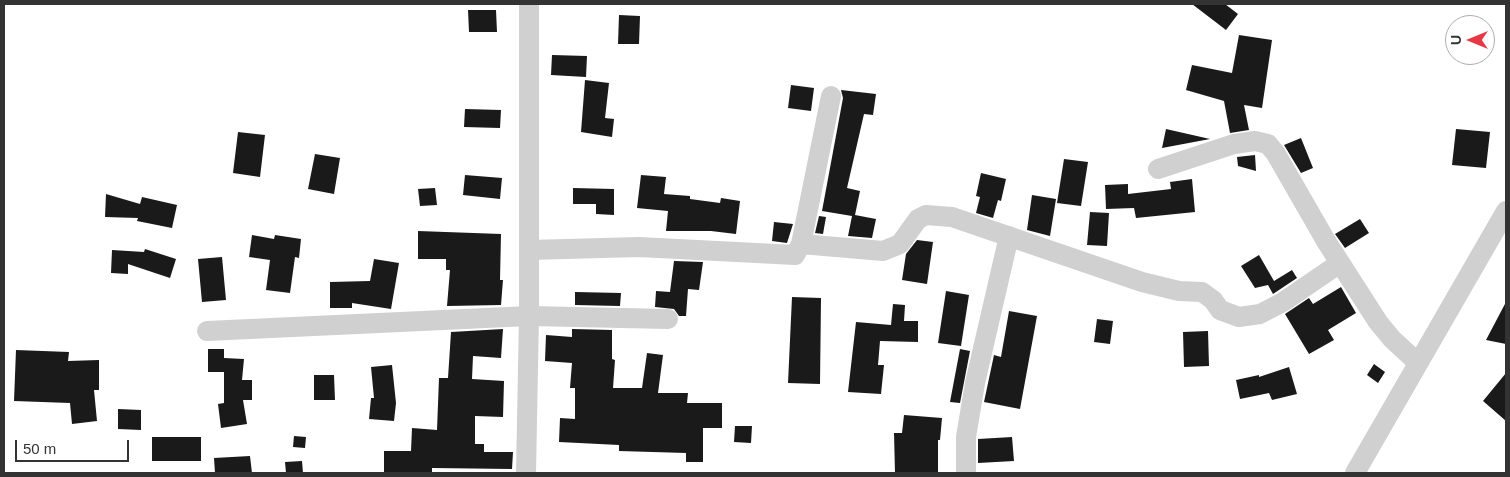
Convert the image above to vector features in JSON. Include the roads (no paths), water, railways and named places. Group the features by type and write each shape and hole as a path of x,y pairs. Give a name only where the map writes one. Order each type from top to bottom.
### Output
{"street":[{"path":"526,473 529,316 530,4"},
{"path":"529,250 639,247 795,255 801,244 831,96"},
{"path":"1158,169 1234,144 1255,141 1268,144 1290,176 1340,263 1378,322 1392,339 1418,362"},
{"path":"1355,473 1506,211"},
{"path":"801,244 883,251 900,244 918,219 926,215 952,217 1163,288 1202,292 1213,300 1220,310 1239,317 1260,314 1283,302 1340,263"},
{"path":"966,473 966,437 975,383 1009,236"},
{"path":"207,331 529,316 668,319"}]}
